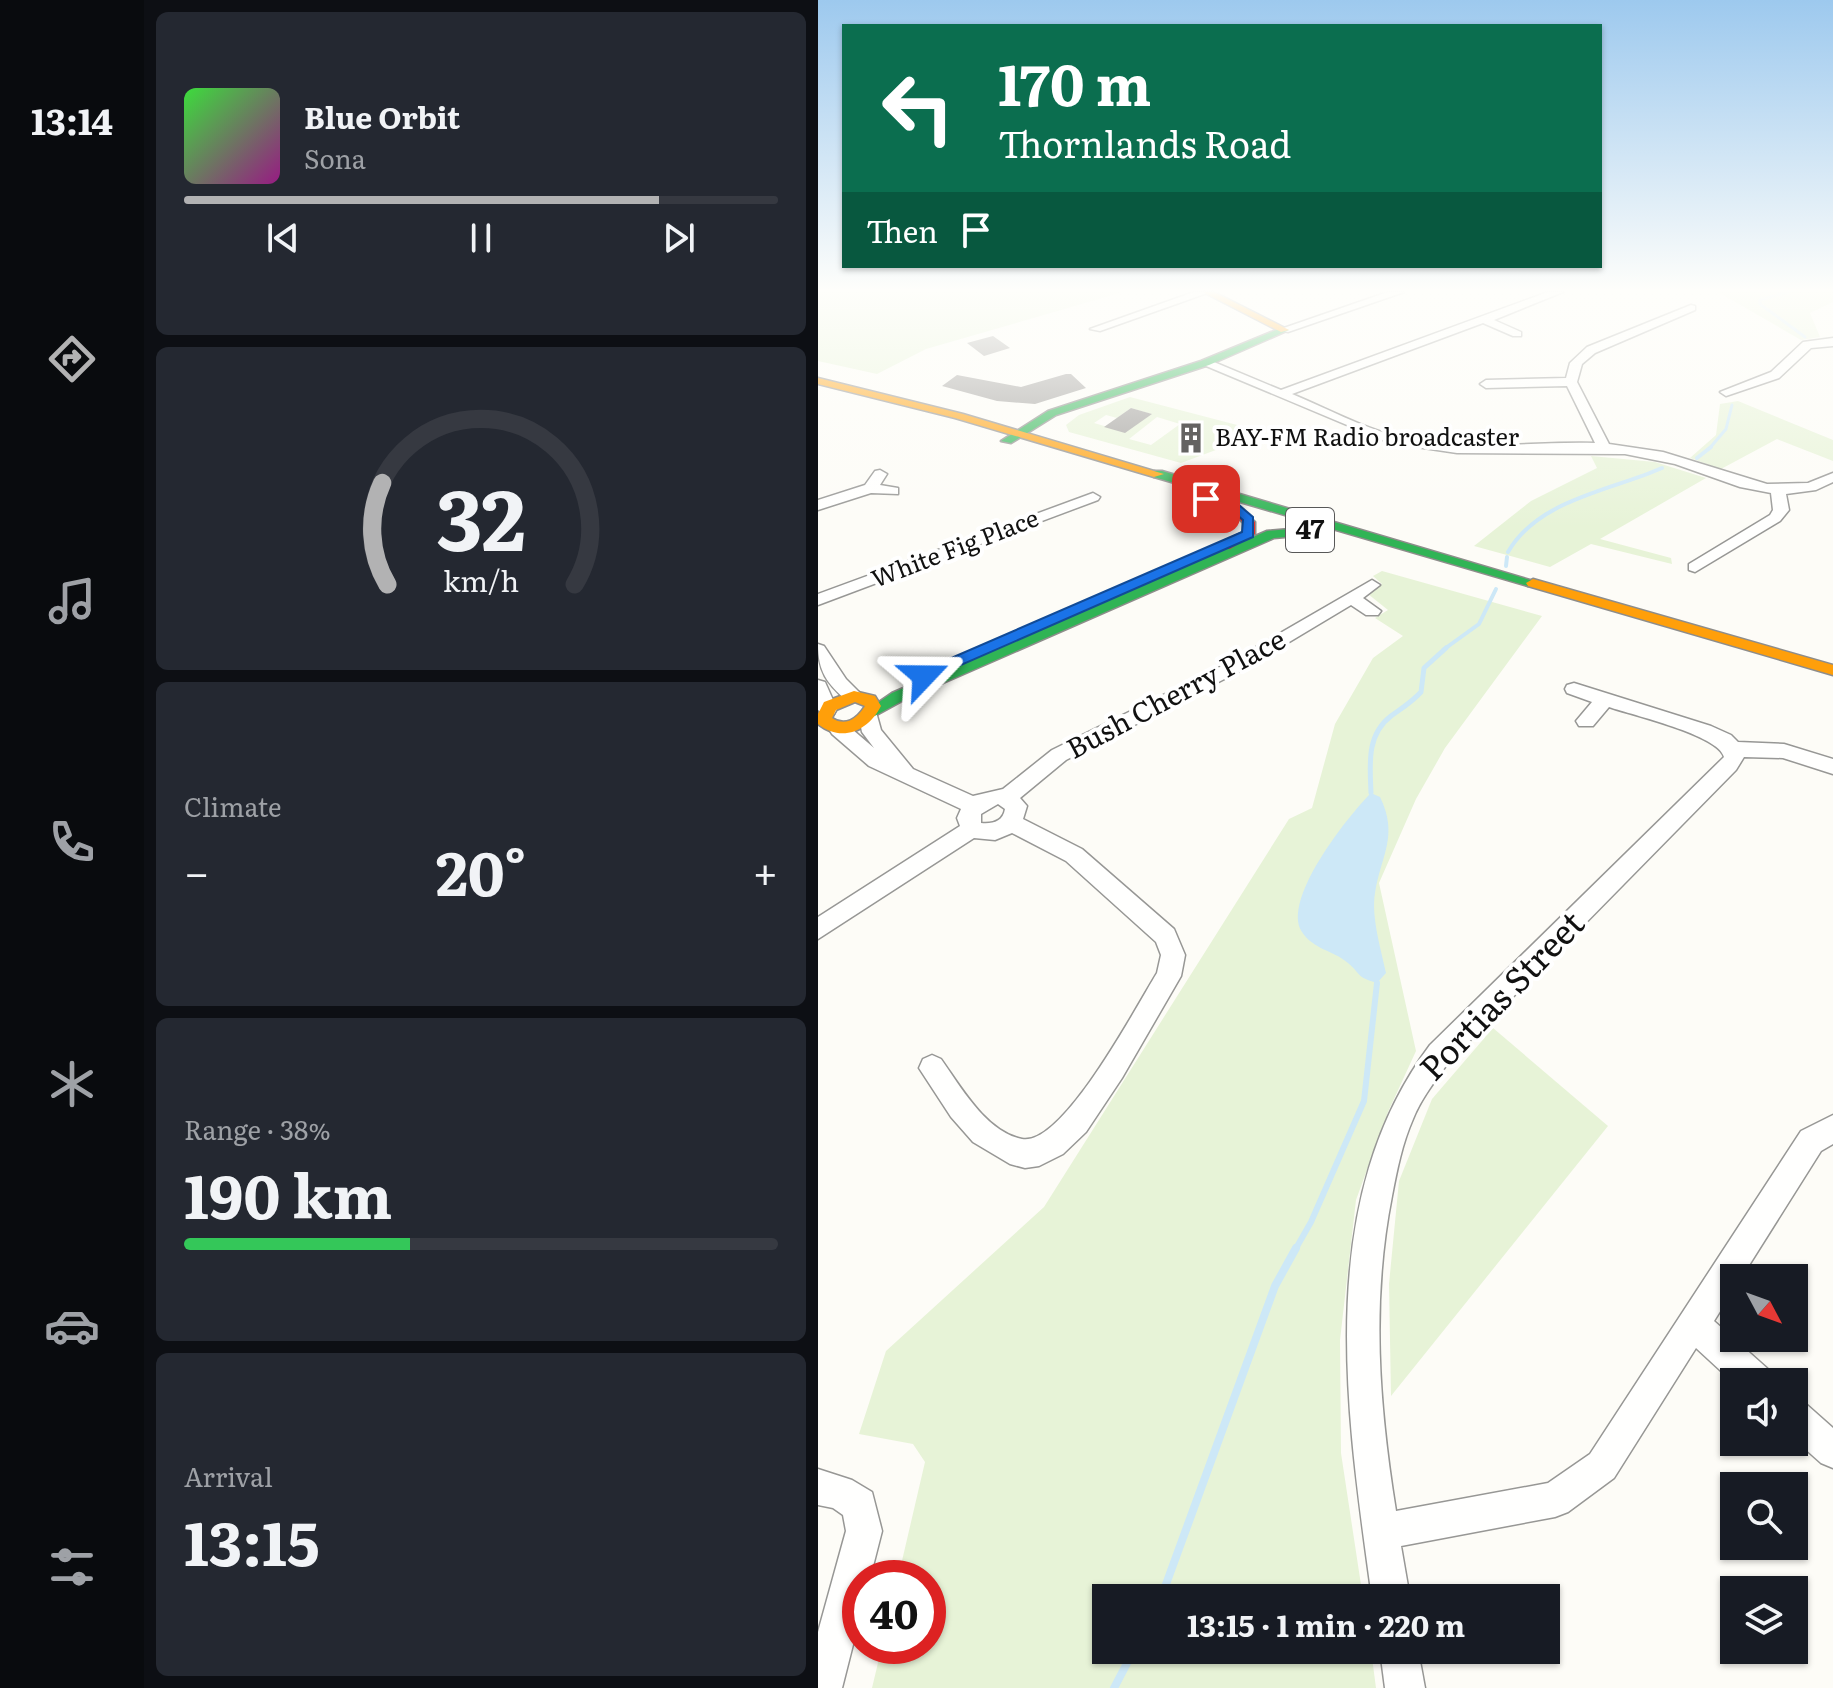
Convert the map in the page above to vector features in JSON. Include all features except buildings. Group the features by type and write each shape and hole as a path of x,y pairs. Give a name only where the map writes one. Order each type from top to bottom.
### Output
{"main road":[{"path":"959,416 999,420 1052,413 1182,371"},
{"name":"47","path":"827,383 959,416 1019,439 1427,565 1603,605"},
{"name":"47","path":"827,383 1833,670"},
{"path":"1019,439 1111,395"},
{"path":"1019,439 1052,413"},
{"path":"1235,507 1249,519 1251,527 1249,534 1239,541 895,688 864,706 861,723 827,722 839,700 864,706 897,697 1272,534 1313,531"},
{"path":"1342,528 1428,556 1432,560 1427,565"}],"street":[{"path":"1224,371 1390,439 1435,449 1604,448 1658,455 1746,484 1778,490 1801,490 1833,477"},
{"path":"1281,394 1344,371"},
{"path":"1574,371 1571,382 1604,448"},
{"path":"1726,392 1780,371"},
{"path":"1486,384 1571,382"},
{"path":"870,488 880,474"},
{"path":"818,505 870,488 893,491"},
{"path":"1695,567 1775,518 1781,510 1778,490"},
{"name":"White Fig Place","path":"818,600 1093,497"},
{"name":"Bush Cherry Place","path":"1009,811 1037,770 1059,755 1238,665 1372,585"},
{"path":"1351,598 1372,611"},
{"path":"818,650 839,683 864,706 872,732 909,775"},
{"path":"818,686 827,722 876,761 909,775 995,832 1009,811"},
{"path":"1574,689 1704,731 1724,740 1733,749 1784,751 1833,767"},
{"path":"1586,721 1606,699"},
{"name":"Portias Street","path":"1389,1584 1365,1428 1360,1309 1372,1217 1390,1143 1413,1091 1439,1054 1729,765 1734,757 1733,749"},
{"path":"818,929 973,817 994,797 1009,811 1074,855 1166,936 1173,955 1169,976 1075,1124 1051,1145 1028,1155 1002,1147 963,1114 932,1068"},
{"path":"1381,1532 1555,1499 1602,1466 1811,1141 1833,1129"},
{"path":"1693,1324 1742,1368"},
{"path":"1808,1429 1833,1451"},
{"path":"822,1688 864,1531 859,1505 829,1490"},
{"path":"1401,1664 1405,1688"}],"green space":[{"path":"1130,397 1264,432 1181,463 1069,432 1066,425 1079,415","holes":["1131,408 1151,414 1125,432 1094,423 1106,415 1117,418","1157,417 1180,424 1151,445 1129,439"]},
{"path":"1738,401 1833,440 1833,461 1777,439 1721,469 1690,458 1716,435 1720,404"},
{"path":"1591,456 1655,462 1706,478 1600,539 1671,558 1672,564 1591,544 1550,567 1474,546 1531,501 1597,468"},
{"path":"1382,571 1542,616 1445,748 1416,799 1379,883 1416,1051 1388,1112 1356,1200 1340,1340 1341,1453 1361,1584 1092,1584 1092,1664 1373,1664 1376,1688 872,1688 878,1664 946,1664 946,1560 902,1560 925,1462 913,1444 859,1434 886,1351 1044,1207 1289,819 1312,808 1335,724 1373,658 1403,636 1375,618 1388,610 1368,594 1382,584 1373,576"},
{"path":"1493,1028 1608,1126 1391,1396 1389,1284 1399,1181 1432,1099"}],"water":[{"path":"1371,793 1380,797 1388,823 1387,845 1374,902 1386,973 1377,983 1362,977 1348,963 1312,943 1302,932 1298,918 1301,900 1320,859"}],"waterway":[{"path":"1710,448 1726,429 1732,405"},
{"path":"1697,458 1710,448"},
{"path":"1508,552 1521,534 1557,508 1662,468"},
{"path":"1506,566 1507,557"},
{"path":"1443,650 1479,624 1496,589"},
{"path":"1371,793 1371,751 1377,732 1391,716 1421,692 1424,668 1446,648"},
{"path":"1295,1250 1311,1222 1364,1101 1377,983"},
{"path":"1166,1584 1275,1286 1296,1248"},
{"path":"1114,1688 1127,1664"}],"traffic: fast":[{"path":"1007,441 1052,413 1181,371"},
{"path":"1158,474 1533,583"},
{"path":"871,713 897,697 1272,534 1313,531"}],"traffic: slow":[{"path":"818,381 959,416 1158,474"},
{"path":"1533,583 1833,670"},
{"path":"854,696 869,700 873,706 858,724 837,728 823,720 830,706 854,696"}],"traffic: jam":[{"path":"1225,546 1249,534 1249,522 1235,507"}],"place":[{"name":"BAY-FM Radio broadcaster","path":"1191,438"}],"route":[{"path":"924,676 1239,541 1249,534 1249,519 1235,507 1206,499"}]}
